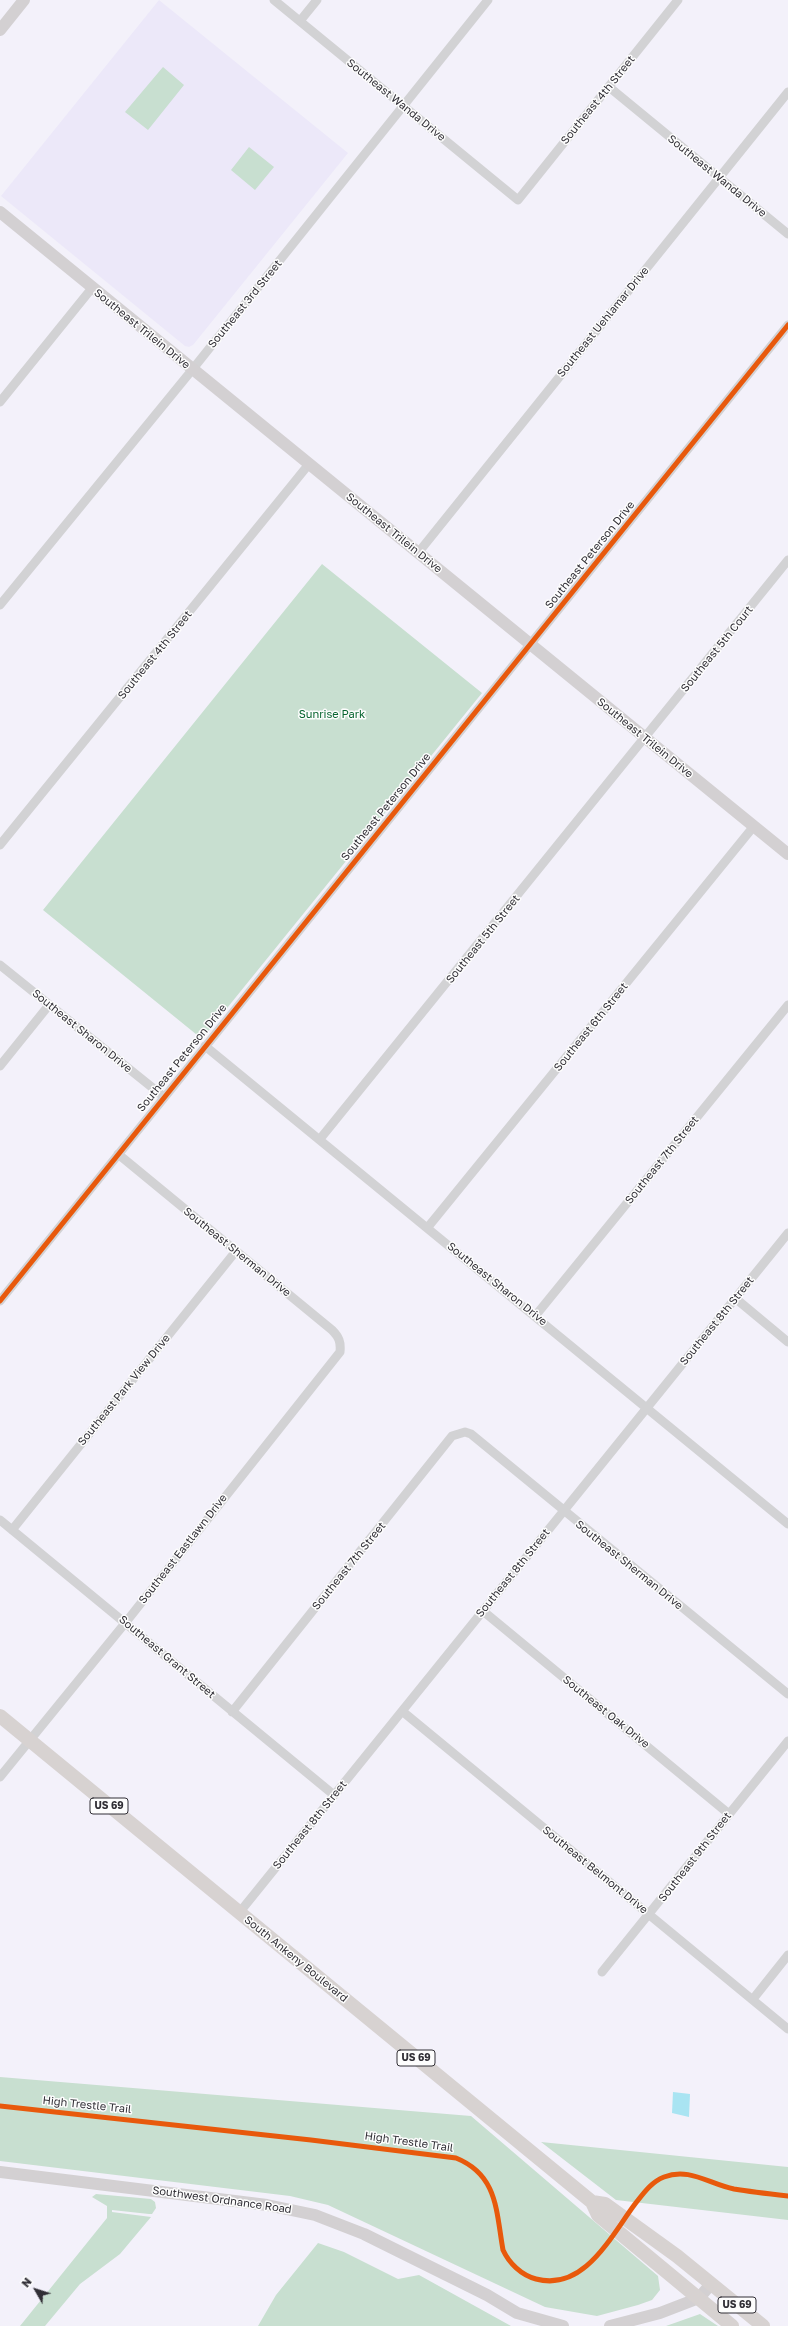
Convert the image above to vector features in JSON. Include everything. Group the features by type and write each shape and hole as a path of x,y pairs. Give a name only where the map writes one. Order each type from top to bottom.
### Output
{"main road":[{"name":"South Ankeny Boulevard","path":"0,1716 592,2202 598,2215 732,2326"},
{"name":"South Ankeny Boulevard","path":"592,2202 605,2204 711,2284 763,2326"}],"street":[{"path":"0,30 24,0"},
{"name":"Southeast Wanda Drive","path":"274,0 518,200"},
{"path":"300,21 317,0"},
{"name":"Southeast 3rd Street","path":"0,605 192,370 488,0"},
{"name":"Southeast 4th Street","path":"518,200 678,0"},
{"name":"Southeast Wanda Drive","path":"609,87 788,234"},
{"name":"Southeast Uehlamar Drive","path":"418,553 788,92"},
{"name":"Southeast Trilein Drive","path":"0,212 192,370 788,854"},
{"path":"0,402 92,288"},
{"name":"Southeast Peterson Drive","path":"0,1301 788,325"},
{"name":"Southeast 4th Street","path":"0,845 309,464"},
{"name":"Southeast 5th Court","path":"645,737 788,560"},
{"name":"Southeast 5th Street","path":"320,1139 645,737"},
{"name":"Southeast 6th Street","path":"428,1227 754,826"},
{"name":"Southeast Sharon Drive","path":"0,965 164,1097"},
{"path":"0,1066 49,1005"},
{"name":"Southeast 7th Street","path":"536,1315 788,1005"},
{"name":"Southeast Sharon Drive","path":"205,1046 536,1315 788,1524"},
{"name":"Southeast Sherman Drive","path":"118,1154 338,1336 341,1343 338,1357"},
{"name":"Southeast 8th Street","path":"239,1913 788,1233"},
{"name":"Southeast Park View Drive","path":"12,1530 236,1251"},
{"path":"735,1298 788,1342"},
{"name":"Southeast Eastlawn Drive","path":"0,1777 338,1357"},
{"name":"Southeast 7th Street","path":"232,1712 452,1436 464,1432 471,1434"},
{"name":"Southeast Sherman Drive","path":"471,1434 788,1694"},
{"name":"Southeast Grant Street","path":"0,1520 126,1622 232,1712 334,1795"},
{"name":"Southeast Oak Drive","path":"483,1611 729,1814"},
{"name":"Southeast Belmont Drive","path":"402,1711 788,2028"},
{"name":"Southeast 9th Street","path":"602,1972 788,1741"},
{"path":"753,1999 788,1955"},
{"name":"Southwest Ordnance Road","path":"0,2172 249,2202 315,2215 364,2234 487,2295 517,2313 563,2326"},
{"path":"610,2326 660,2313 699,2298 711,2284"}],"shaded area":[{"path":"159,0 348,153 193,345 189,347 185,346 1,196"}],"green space":[{"path":"163,67 184,85 148,130 125,112"},
{"path":"249,147 274,167 255,190 231,170"},
{"name":"Sunrise Park","path":"322,564 482,693 202,1039 43,910"},
{"path":"0,2077 471,2116 658,2276 660,2290 652,2300 597,2316 545,2307 328,2205 290,2196 0,2161"},
{"path":"541,2142 788,2167 788,2220 616,2200"},
{"path":"96,2194 151,2199 155,2202 156,2208 152,2214 112,2210 112,2212 151,2217 120,2254 80,2284 45,2326 20,2326 107,2218 107,2206 92,2197"},
{"path":"318,2243 344,2252 398,2279 419,2275 511,2326 258,2326 276,2295"},
{"path":"700,2314 718,2326 666,2326"}],"water":[{"path":"673,2092 690,2094 689,2117 672,2113"}],"cycle path":[{"path":"0,1301 788,325"},
{"name":"High Trestle Trail","path":"0,2106 311,2140 456,2158 470,2165 480,2174 487,2184 493,2196 496,2208 503,2250 516,2268 525,2275 536,2279 553,2281 568,2277 582,2269 594,2258 606,2245 644,2192 651,2185 664,2177 673,2174 691,2175 734,2189 788,2196"}]}
